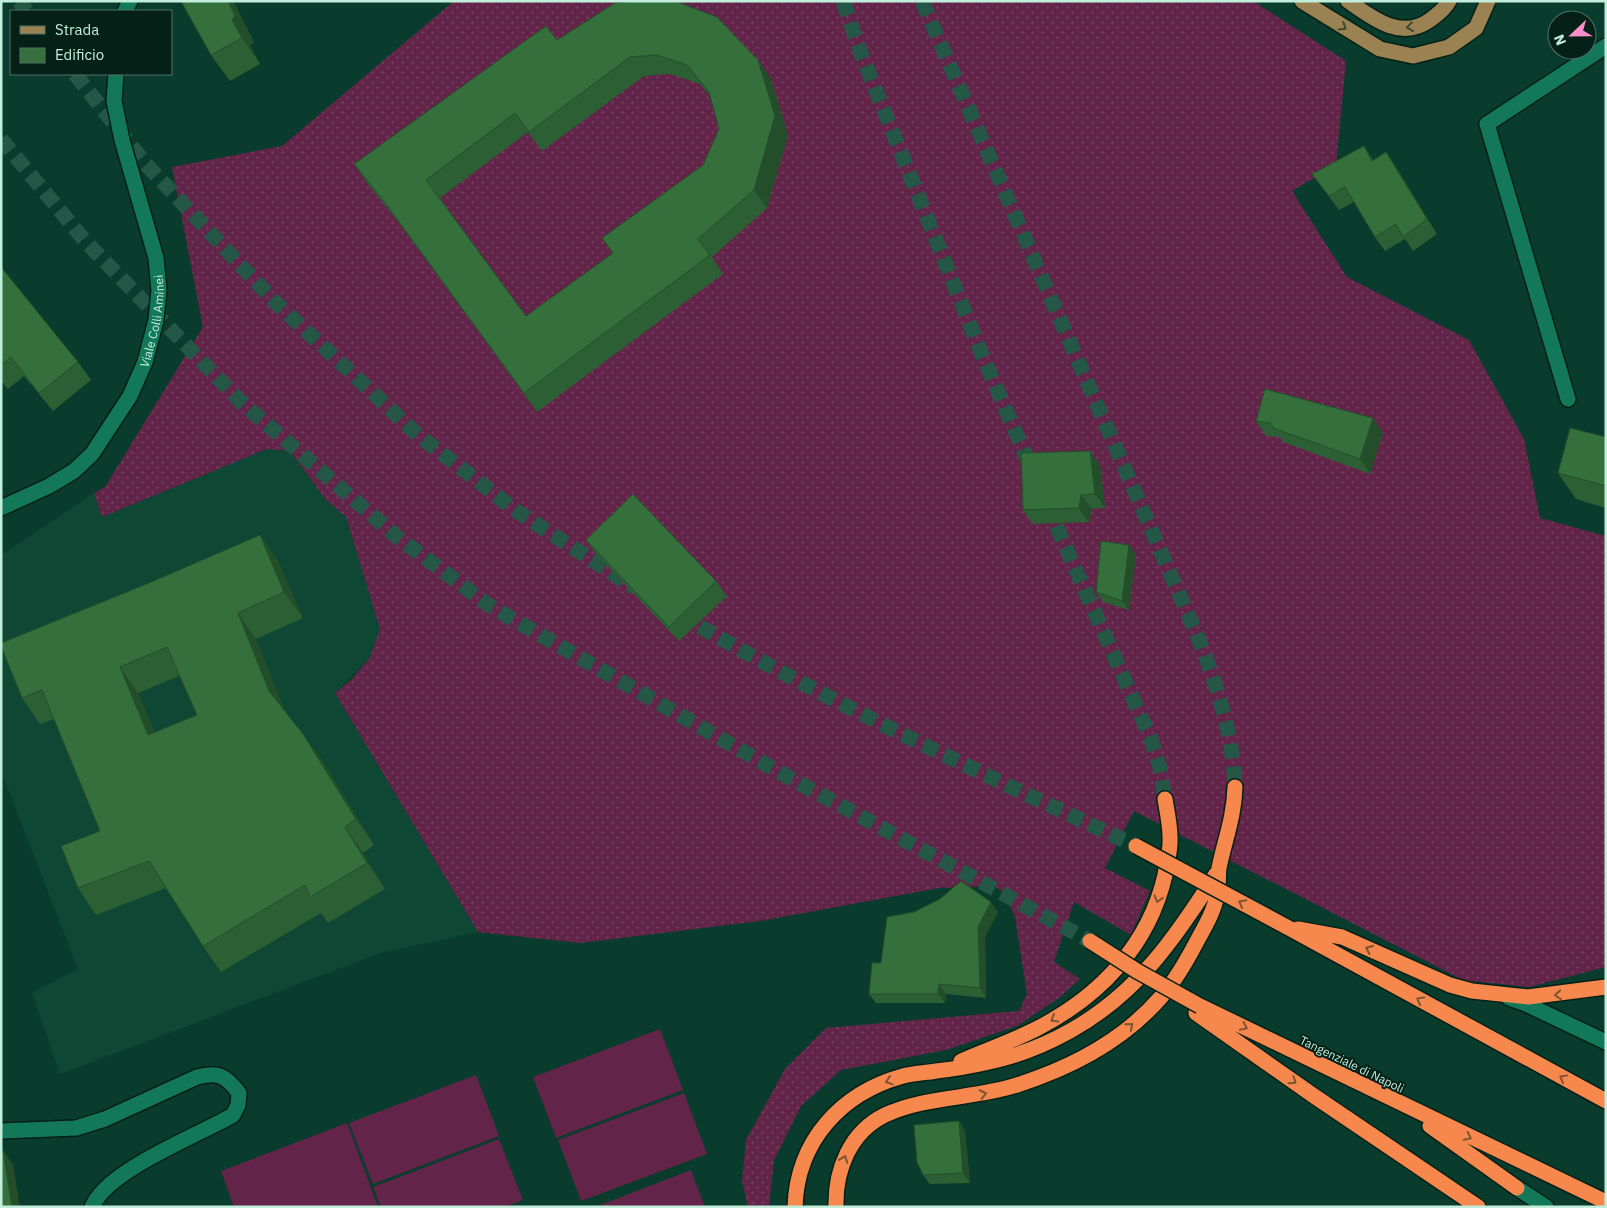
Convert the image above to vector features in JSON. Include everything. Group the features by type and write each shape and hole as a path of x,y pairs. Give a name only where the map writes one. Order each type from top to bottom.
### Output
{"highway":[{"path":"836,1207 840,1171 847,1151 870,1125 884,1116 908,1106 993,1092 1040,1077 1095,1050 1146,1013 1162,997 1178,974 1208,921 1217,895 1219,869 1232,817 1235,787"},
{"path":"936,1071 1014,1040 1062,1014 1102,984 1121,964 1144,931 1154,911 1162,885 1170,837 1166,799"},
{"path":"1136,846 1606,1101"},
{"path":"795,1207 802,1169 812,1144 826,1122 842,1106 860,1093 905,1075 990,1062 1020,1053 1047,1043 1098,1014 1116,1000 1164,952 1219,869"},
{"path":"1285,926 1342,937 1450,985 1500,996 1528,997 1606,987"},
{"path":"1090,941 1198,1009 1314,1096 1478,1207"},
{"name":"Tangenziale di Napoli","path":"1198,1009 1606,1202"},
{"path":"1394,1101 1517,1188"}],"main road":[{"path":"1302,1 1380,49 1413,56 1449,47 1476,28 1488,1"},
{"path":"1348,1 1387,26 1408,29 1431,20 1449,1"}],"street":[{"path":"1568,399 1487,124 1606,46"},
{"name":"Viale Colli Aminei","path":"1,508 49,486 74,471 92,454 130,396 145,362 156,320 159,290 156,258 114,101 116,75"},
{"path":"1500,996 1526,1004 1606,1042"},
{"path":"1,1131 76,1128 105,1119 212,1073 229,1080 239,1093 238,1105 232,1115 127,1172 108,1185 92,1207"},
{"path":"1517,1188 1546,1207"}],"shaded area":[{"path":"454,1 1253,1 1346,61 1336,165 1292,191 1347,277 1469,340 1524,439 1540,518 1606,536 1606,967 1529,987 1463,980 1134,811 1105,868 1150,891 1131,935 1074,902 1054,962 1080,979 1059,998 1017,1026 946,1050 841,1070 801,1106 774,1160 769,1207 748,1207 742,1181 746,1140 785,1069 826,1028 1019,1011 1027,994 1015,917 1005,894 995,886 939,888 760,921 580,943 478,932 335,693 352,679 370,657 380,629 346,517 325,499 290,451 267,449 102,517 94,493 105,487 203,327 172,167 282,146"},
{"path":"267,449 290,451 325,499 346,517 380,629 370,657 335,693 478,932 381,953 60,1074 32,993 78,969 1,771 1,555 94,493 102,517"},
{"path":"660,1029 683,1090 556,1138 533,1077"},
{"path":"476,1075 499,1136 373,1184 349,1123"},
{"path":"684,1093 707,1154 581,1201 558,1140"},
{"path":"347,1123 378,1207 234,1207 221,1171"},
{"path":"499,1139 523,1200 505,1207 381,1207 373,1187"},
{"path":"691,1170 705,1207 595,1207"}],"building":[{"path":"181,1 228,1 235,16 232,20 242,38 211,55"},
{"path":"675,1 717,17 758,60 775,116 754,190 698,239 710,255 524,393 386,204 354,164 546,26 557,40 615,3","holes":["657,55 687,65 709,92 719,129 703,165 602,238 613,253 526,316 426,180 515,113 529,132 630,57"]},
{"path":"1364,146 1372,161 1386,152 1427,219 1403,237 1396,224 1375,237 1345,187 1329,196 1312,174"},
{"path":"1,267 78,362 39,393 11,357 1,365"},
{"path":"1265,389 1373,418 1360,459 1273,428 1271,423 1256,421"},
{"path":"1570,428 1606,437 1606,486 1558,473"},
{"path":"1090,451 1095,494 1081,495 1079,508 1023,510 1021,453"},
{"path":"633,494 716,581 669,627 586,540"},
{"path":"260,535 284,592 238,613 269,691 303,734 356,819 345,827 367,863 310,897 305,885 203,946 149,861 78,888 61,846 100,831 42,690 22,698 1,646 1,643 149,583","holes":["167,647 197,715 148,735 120,667"]},
{"path":"1101,541 1129,545 1122,601 1096,592"},
{"path":"961,881 991,902 978,927 980,988 939,984 938,994 869,994 872,963 881,963 887,917 914,912 940,899"},
{"path":"959,1121 963,1173 923,1175 917,1162 914,1125"},
{"path":"3,1150 12,1207 1,1207 1,1151"}],"tunnel":[{"path":"19,1 26,10"},
{"path":"843,1 860,51 983,357 1032,470"},
{"path":"922,1 1200,642 1224,713 1234,768 1235,787"},
{"path":"76,75 144,162 274,301 418,435 518,512 635,588"},
{"path":"1,139 85,241 240,401 396,536 490,606 777,771 1090,941"},
{"path":"1047,505 1151,739 1160,768 1165,799"},
{"path":"680,615 848,707 1136,846"}]}
